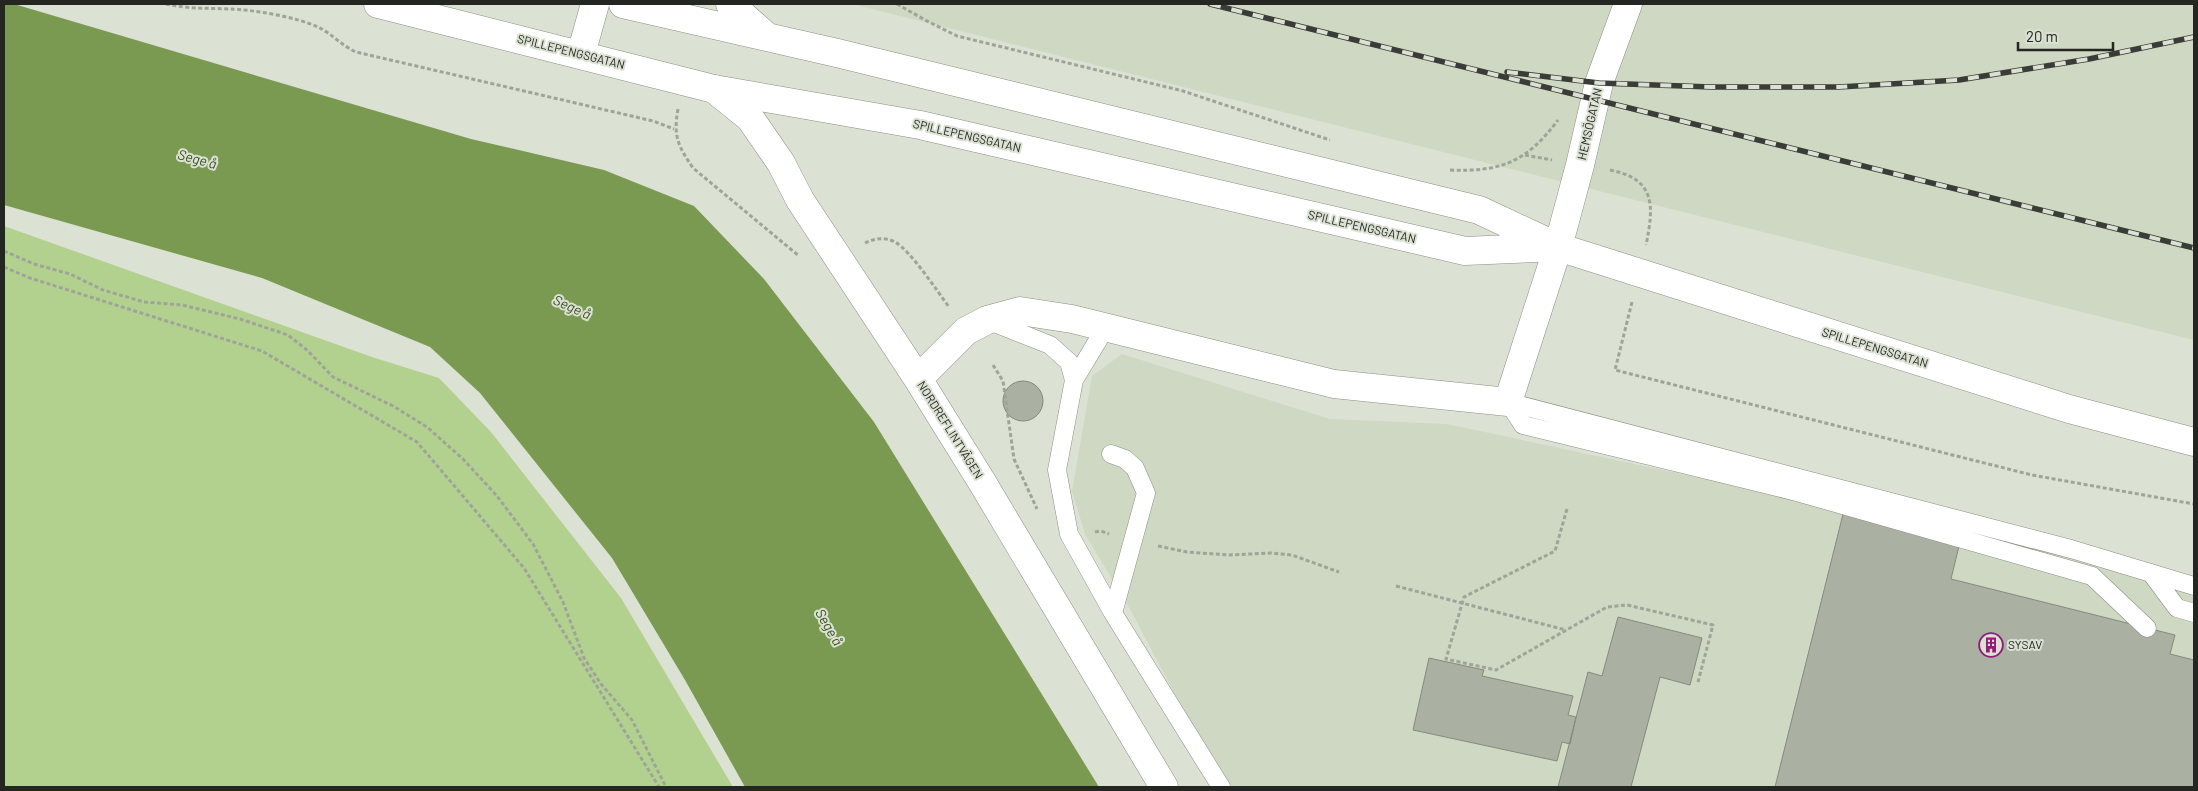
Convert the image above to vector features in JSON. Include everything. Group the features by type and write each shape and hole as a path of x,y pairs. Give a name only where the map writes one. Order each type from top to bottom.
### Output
{"street":[{"name":"SPILLEPENGSGATAN","path":"378,4 714,89 920,125 1465,251 1558,247"},
{"path":"581,54 595,4"},
{"name":"SPILLEPENGSGATAN","path":"623,4 767,37 1479,210 1558,247 2060,406 2194,442"},
{"path":"730,4 767,37"},
{"name":"HEMSÖGATAN","path":"1508,402 1558,247 1599,83 1628,4"},
{"name":"NORDREFLINTVÄGEN","path":"714,89 750,118 781,163 800,200 918,378 982,482 1164,787"},
{"path":"918,378 966,331 987,320 1020,311 1072,318 1334,384 1508,402"}],"lane":[{"path":"987,320 1050,345 1070,362 1074,380"},
{"path":"1106,327 1074,380 1056,470 1069,534 1113,613 1221,787"},
{"path":"1508,402 2071,549 2194,586"},
{"path":"1508,402 1523,425 1797,492 2092,576 2147,628"},
{"path":"1111,454 1135,468 1146,493 1113,613"},
{"path":"2151,573 2176,608 2194,613"}],"path":[{"path":"166,4 192,8 251,10 301,22 319,28 344,47 356,52 653,121 674,129"},
{"path":"897,4 957,36 1183,92 1331,140"},
{"path":"678,106 674,129 682,151 693,168 805,261"},
{"path":"1442,170 1478,171 1500,167 1525,155 1546,137 1560,117"},
{"path":"861,246 874,239 885,238 896,243 906,251 950,308"},
{"path":"4,251 34,264 70,274 103,290 144,302 182,305 240,319 288,334 307,350 333,377 393,406 427,427 463,459 497,496 533,544 563,602 584,658 601,684 632,720 666,787"},
{"path":"4,267 30,278 262,352 417,442 524,568 659,787"},
{"path":"993,365 1003,381 1014,459 1038,512"},
{"path":"1615,370 2032,475 2194,504"},
{"path":"1567,509 1555,551 1464,597 1446,659 1496,670 1607,607 1627,605 1713,625 1698,682"},
{"path":"1092,532 1101,531 1187,552 1229,555 1271,553 1292,555 1339,572"},
{"path":"1396,586 1567,630"}],"shaded area":[{"path":"852,4 2194,4 2194,340"},
{"path":"4,226 372,357 439,378 491,432 621,598 733,787 4,787"},
{"path":"1122,354 1330,419 1447,424 2194,583 2194,787 1224,787 1131,611 1085,534 1072,491 1092,376"}],"water":[{"name":"Sege å","path":"4,4 14,4 471,139 604,170 694,206 764,279 874,422 1099,787 745,787 685,680 612,558 480,393 430,347 262,278 4,205"}],"building":[{"path":"1027,381 1034,384 1040,390 1043,401 1042,409 1034,418 1027,421 1019,421 1012,418 1004,409 1003,397 1006,390 1015,382"},
{"name":"SYSAV","path":"1844,510 1960,542 1951,579 2175,635 2170,654 2194,660 2194,787 1775,787"},
{"path":"1618,617 1702,638 1690,685 1660,677 1631,787 1558,787 1588,672 1602,676"},
{"path":"1429,658 1484,670 1482,676 1573,696 1568,715 1576,717 1570,744 1562,742 1557,761 1413,730"}],"railway":[{"path":"1210,4 2194,248"},
{"path":"1507,72 1599,83 1711,87 1839,87 1959,80 2089,59 2194,37"}],"place":[{"name":"SYSAV","path":"1991,645"}]}
